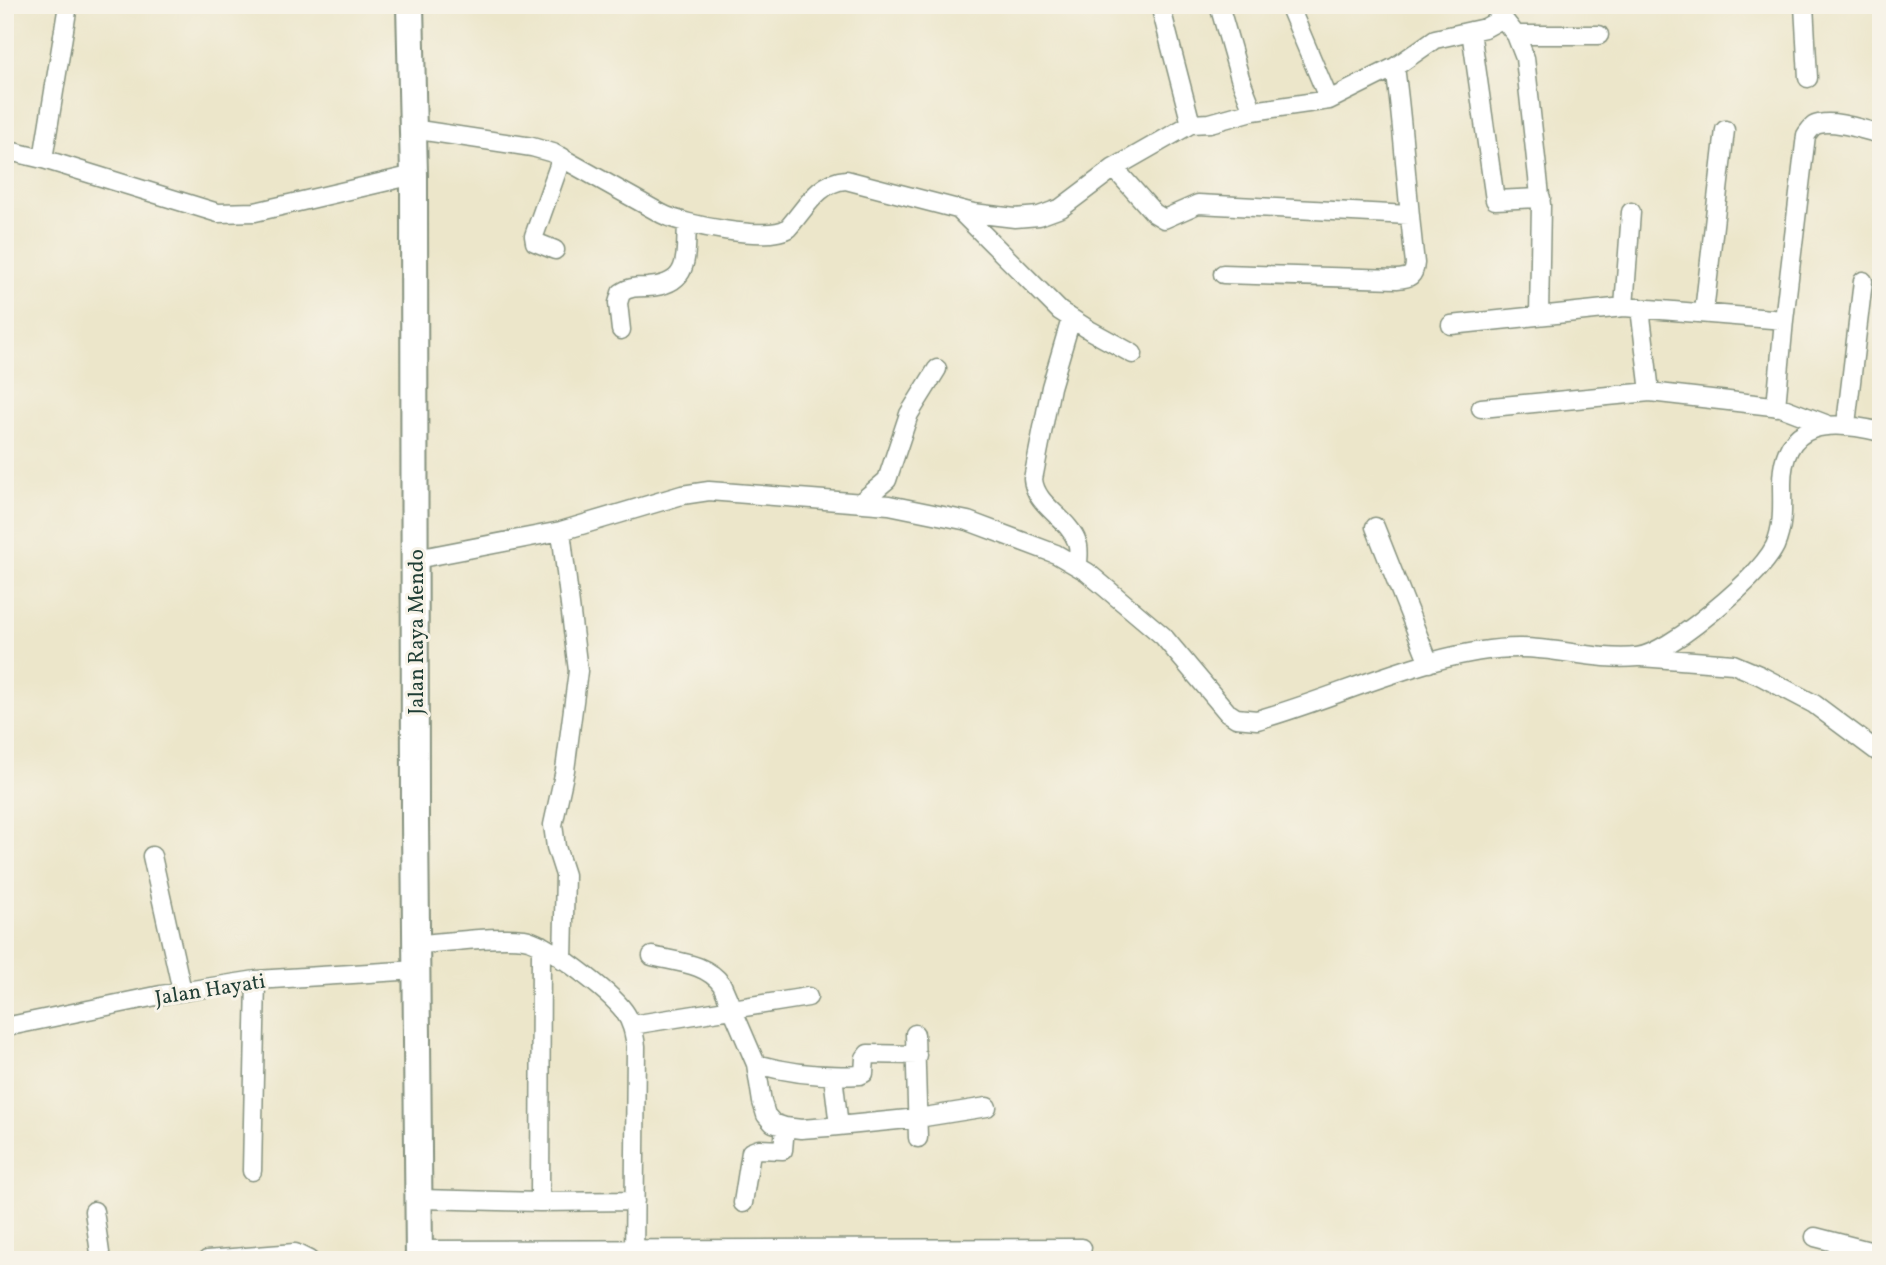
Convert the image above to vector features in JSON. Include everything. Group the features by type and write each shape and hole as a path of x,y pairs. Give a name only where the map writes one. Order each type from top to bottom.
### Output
{"highway":[{"name":"Jalan Raya Mendo","path":"410,5 414,176 419,1255"}],"street":[{"path":"43,159 68,5"},
{"path":"1160,5 1191,124"},
{"path":"1219,5 1240,78 1253,111"},
{"path":"1289,5 1329,100"},
{"path":"1804,5 1808,78"},
{"path":"412,129 532,147 562,157 639,203 687,224 770,233 788,228 821,189 837,180 858,181 959,210 1015,218 1039,216 1061,208 1114,168 1191,124 1253,111 1329,100 1395,67 1435,39 1485,28 1496,22 1502,10"},
{"path":"1502,10 1525,58 1541,198 1539,316"},
{"path":"1471,31 1495,200 1541,198"},
{"path":"1516,35 1600,35"},
{"path":"1223,274 1408,278 1414,273 1404,133 1395,67"},
{"path":"1776,407 1806,135 1812,127 1819,124 1881,134"},
{"path":"1704,312 1725,130"},
{"path":"5,150 43,159 218,213 237,214 414,176"},
{"path":"555,250 538,245 534,236 562,157"},
{"path":"1114,168 1154,213 1164,219 1198,204 1409,215"},
{"path":"959,210 1046,299 1071,319 1133,354"},
{"path":"1632,212 1632,308 1650,392"},
{"path":"621,330 618,303 621,293 628,288 659,287 672,283 680,275 684,265 687,224"},
{"path":"1837,425 1863,281"},
{"path":"1451,325 1632,308 1784,320"},
{"path":"1071,319 1051,387 1033,479 1037,493 1073,533 1079,546 1078,565"},
{"path":"862,502 887,480 909,414 937,369"},
{"path":"1481,408 1650,392 1776,407 1837,425 1881,432"},
{"path":"1639,657 1666,645 1698,624 1752,576 1768,557 1782,525 1783,469 1788,450 1809,428 1837,425"},
{"path":"416,558 561,531 682,495 709,491 889,505 968,521 1078,565 1173,646 1218,702 1236,718 1256,720 1268,717 1430,663 1498,649 1523,648 1733,664 1814,704 1881,754"},
{"path":"1375,527 1430,663"},
{"path":"561,531 578,671 565,770 553,825 556,847 565,875 563,960"},
{"path":"152,856 182,991"},
{"name":"Jalan Hayati","path":"5,1027 182,991 416,957 515,939 541,945"},
{"path":"541,945 615,1000 632,1025 636,1046 634,1254"},
{"path":"540,1202 541,945"},
{"path":"652,956 705,969 715,975 756,1064 766,1115 774,1123 801,1129 918,1118 987,1107"},
{"path":"252,1171 256,980"},
{"path":"632,1025 808,997"},
{"path":"915,1034 918,1138"},
{"path":"756,1064 796,1074 833,1076 863,1074 868,1054 917,1055"},
{"path":"833,1076 839,1126"},
{"path":"743,1203 751,1152 759,1149 783,1150 785,1127"},
{"path":"420,1199 635,1201"},
{"path":"94,1210 101,1260"},
{"path":"1815,1237 1881,1254"},
{"path":"419,1255 736,1254 884,1249 1082,1248"},
{"path":"884,1249 902,1260"},
{"path":"207,1260 295,1253 306,1256 309,1260"}]}
